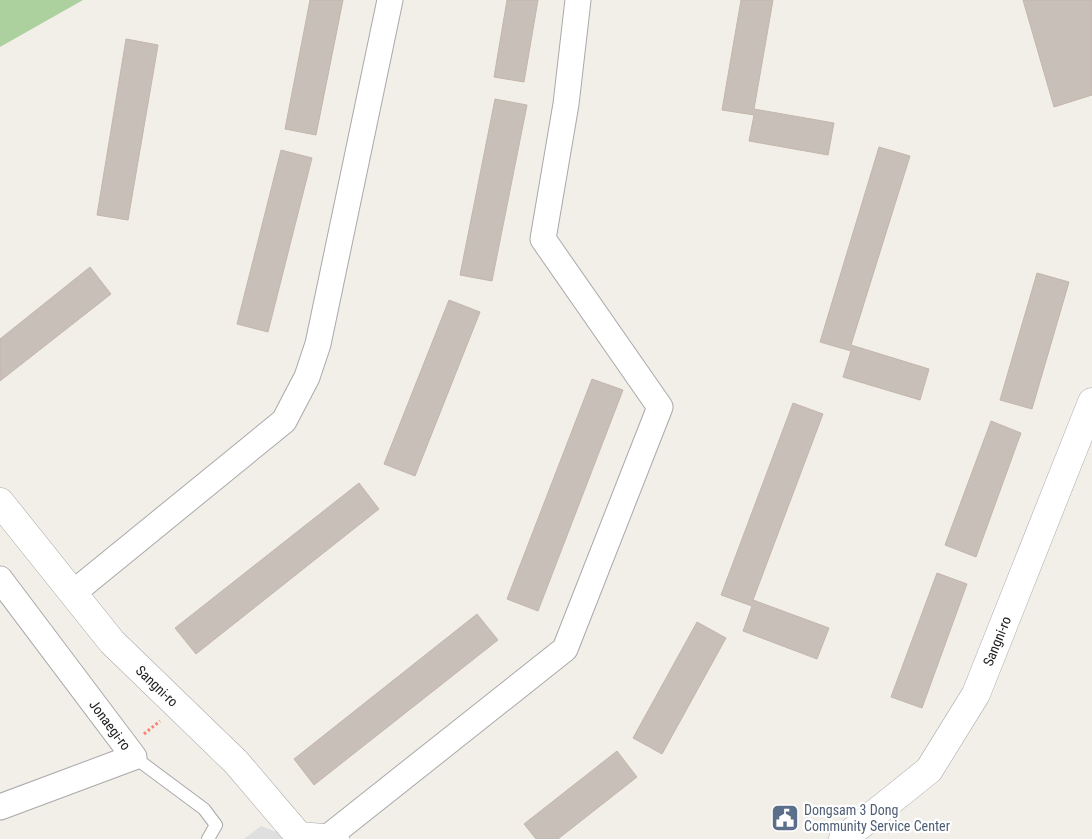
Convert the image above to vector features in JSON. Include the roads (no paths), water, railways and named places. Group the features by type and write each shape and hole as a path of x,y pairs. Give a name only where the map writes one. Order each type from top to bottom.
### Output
{"street":[{"path":"73,593 284,421 307,377 318,344 390,0"},
{"path":"331,838 565,649 660,407 543,239 566,104 578,0"},
{"name":"Sangni-ro","path":"843,839 929,770 976,694 1092,402"},
{"name":"Sangni-ro","path":"0,502 112,642 236,762 298,838 331,838"},
{"name":"Jonaegi-ro","path":"0,579 130,753 0,807"}],"lane":[{"path":"130,753 204,808 216,825 208,839"}],"place":[{"name":"Dongsam 3 Dong Community Service Center","path":"785,818"}]}
